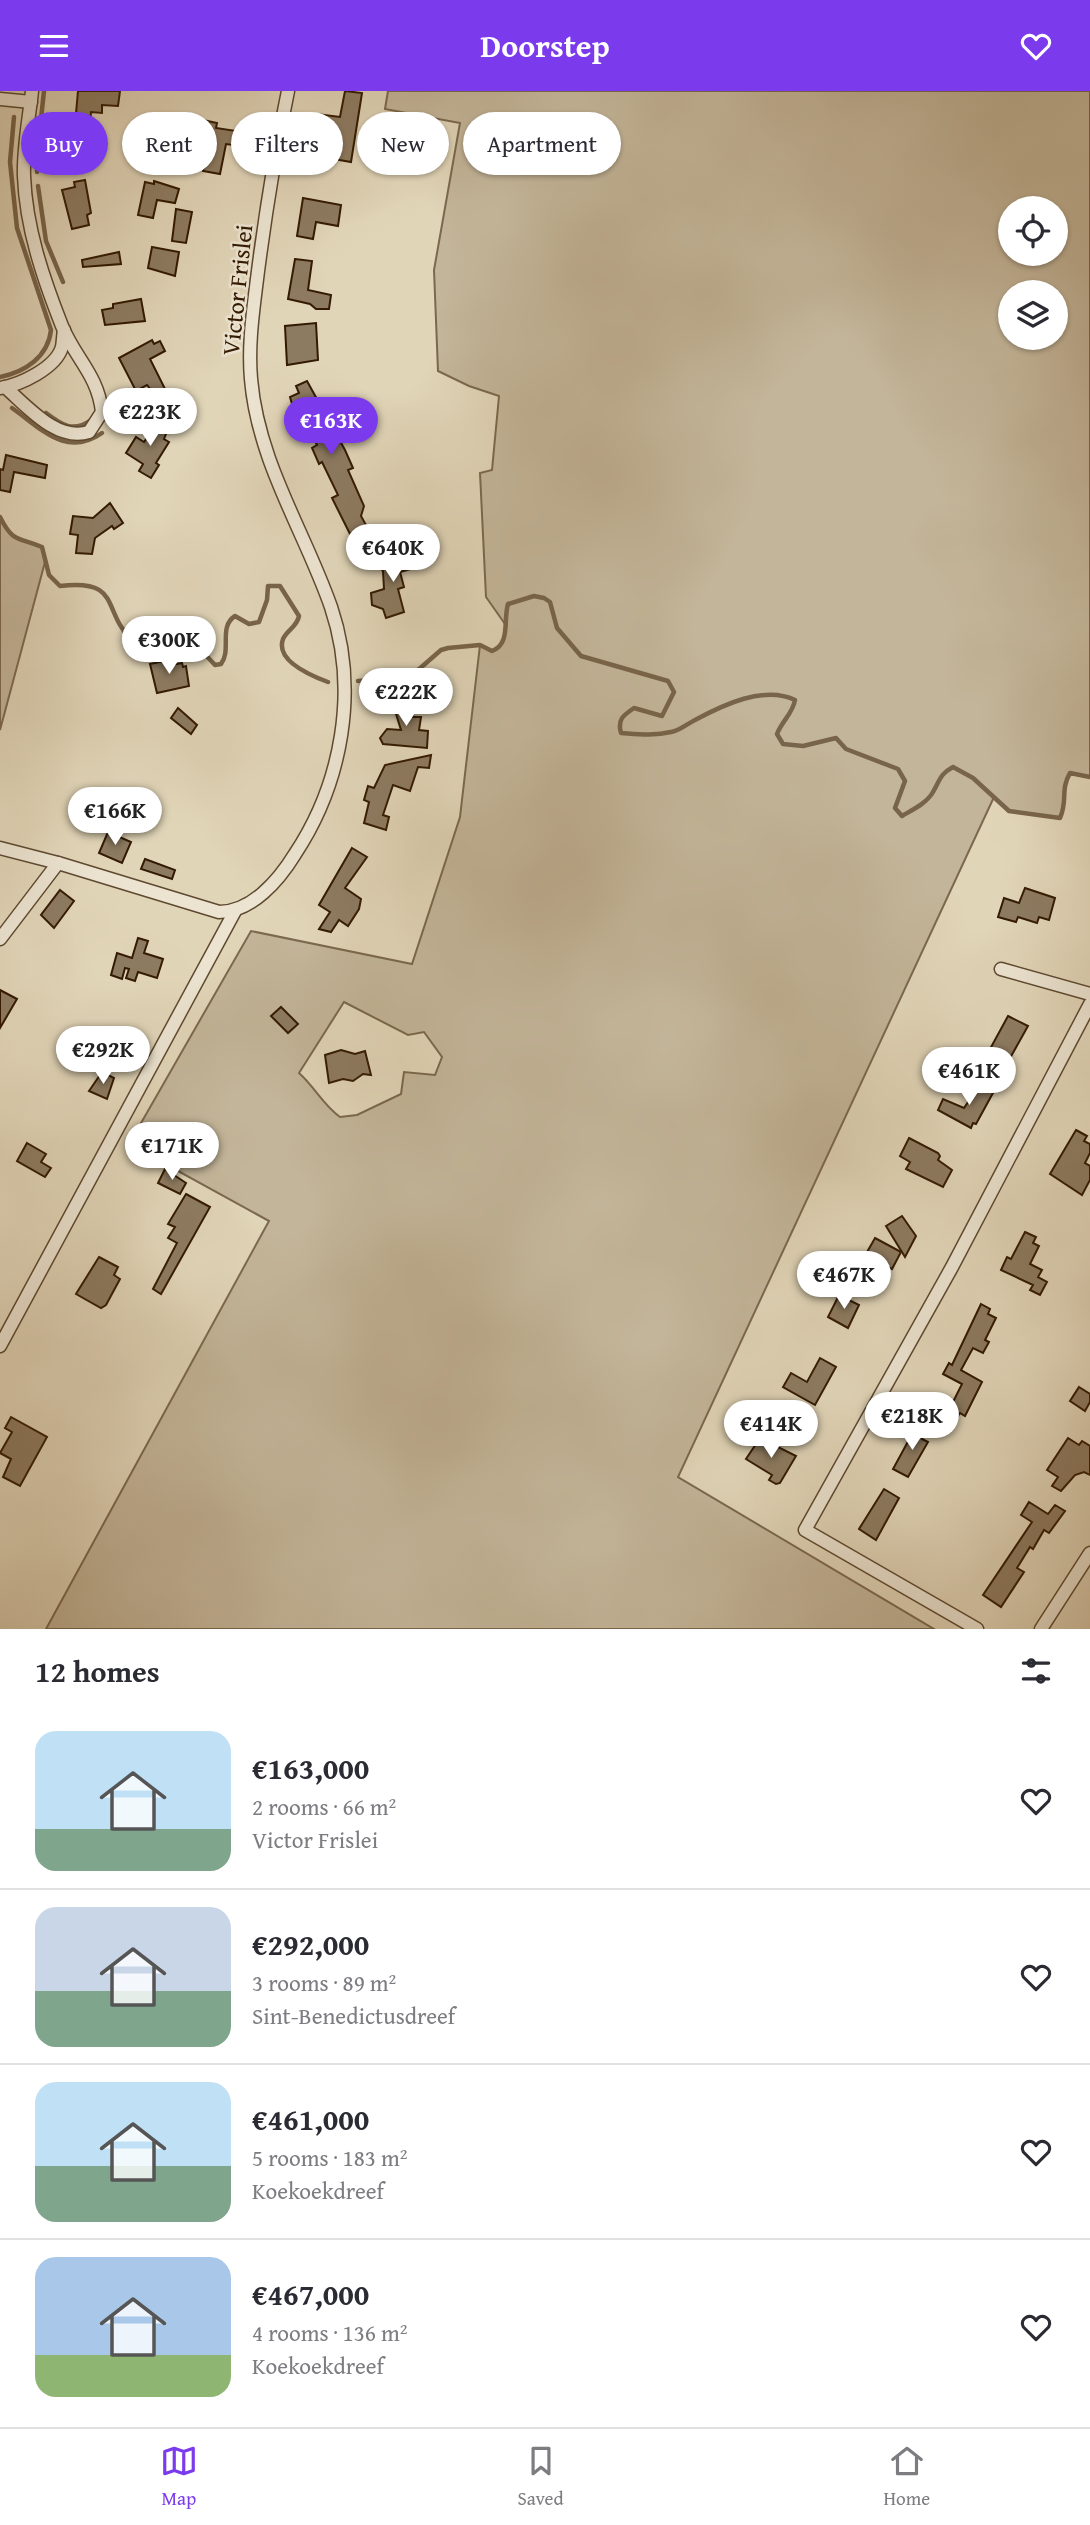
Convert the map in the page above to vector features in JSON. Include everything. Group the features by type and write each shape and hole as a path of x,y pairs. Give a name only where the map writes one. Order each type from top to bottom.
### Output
{"street":[{"name":"Victor Frislei","path":"235,911 272,884 287,868 313,827 335,773 343,721 341,653 335,622 324,590 276,481 262,436 251,379 250,331 262,236 288,91"},
{"path":"0,99 31,96 24,174 27,202 41,267 64,330 100,394 102,412 89,432 67,434 57,430 3,388 38,372 56,357 62,348 64,330"},
{"path":"0,848 219,912 235,911"},
{"path":"0,939 58,863"},
{"path":"0,1346 235,911"},
{"path":"1001,969 1090,994"},
{"path":"976,1629 805,1530 952,1267 1090,1004"},
{"path":"1041,1629 1090,1553"}],"shaded area":[{"path":"388,91 1090,91 1090,777 1070,773 1065,785 1064,806 1060,818 1009,811 994,797 678,1477 934,1629 46,1629 269,1221 129,1144 251,931 412,964 460,817 480,645 492,651 499,646 504,636 505,624 486,597 480,473 492,470 499,396 469,386 438,371 434,270 460,123 449,121 449,112 401,112 385,109","holes":["344,1002 408,1035 424,1032 442,1057 435,1075 404,1072 401,1094 357,1115 340,1117 299,1073"]},
{"path":"0,517 13,535 42,547 45,562 0,730"}],"building":[{"path":"78,91 120,91 118,106 102,105 102,112 76,112"},
{"path":"345,91 362,93 351,162 343,161 341,112"},
{"path":"217,128 231,130 231,145 226,144 220,174 217,173"},
{"path":"85,180 91,213 87,215 89,225 72,229 62,190 75,187 74,182"},
{"path":"154,181 179,189 175,203 157,200 153,218 138,215 145,182 154,184"},
{"path":"303,198 341,205 338,226 316,222 313,239 297,236"},
{"path":"176,209 192,212 186,243 172,241"},
{"path":"152,247 179,252 175,276 148,268"},
{"path":"119,252 121,264 83,267 82,260"},
{"path":"295,259 312,261 308,290 331,295 329,309 316,309 310,304 288,299"},
{"path":"141,299 145,321 105,325 102,310 113,308 113,304"},
{"path":"316,323 318,360 287,365 285,326"},
{"path":"152,340 154,344 160,341 165,351 150,359 166,391 155,395 147,385 136,391 119,358"},
{"path":"307,381 345,450 353,468 348,470 364,506 361,516 367,527 350,534 332,498 338,495 312,448 317,445 305,423 302,425 290,397 299,393 296,386"},
{"path":"160,418 170,424 164,439 169,442 156,463 159,465 151,478 139,471 143,464 126,453 136,437 144,442"},
{"path":"6,455 47,465 45,478 14,472 10,492 0,490 0,469 3,470"},
{"path":"110,503 123,523 114,529 112,526 95,538 92,554 76,553 78,535 70,534 73,516 93,518"},
{"path":"415,546 421,566 400,572 404,587 398,589 404,612 386,618 383,609 372,605 371,593 384,589 383,571 378,565 384,556 395,553 398,572"},
{"path":"169,660 172,665 182,663 183,667 186,666 189,686 157,693 150,664"},
{"path":"400,695 411,695 413,717 421,717 419,730 428,731 427,748 383,744 380,738 387,729 401,730 396,714 400,708"},
{"path":"178,708 197,725 191,734 171,718"},
{"path":"431,755 429,768 418,767 410,791 393,785 383,815 389,817 386,830 364,823 369,802 364,800 368,786 374,788 385,765"},
{"path":"108,832 131,842 122,863 99,853"},
{"path":"352,848 367,857 345,888 361,899 359,909 348,926 339,920 331,932 319,929 330,912 319,905"},
{"path":"145,859 175,870 172,879 141,869"},
{"path":"1025,888 1055,898 1049,920 1039,917 1037,923 1018,917 1016,922 998,917 1004,898 1019,903"},
{"path":"60,890 74,901 54,928 41,915"},
{"path":"138,938 148,941 144,953 163,959 157,978 138,972 135,981 126,978 129,969 125,968 122,979 111,975 117,953 132,958"},
{"path":"0,990 17,999 0,1028"},
{"path":"281,1007 298,1024 288,1033 271,1016"},
{"path":"1008,1016 1028,1026 1009,1060 990,1049"},
{"path":"341,1050 355,1054 365,1051 371,1075 363,1074 353,1081 343,1079 329,1083 325,1055"},
{"path":"102,1072 114,1078 107,1099 89,1091"},
{"path":"981,1083 994,1091 976,1124 973,1123 971,1128 938,1110 943,1099 964,1108"},
{"path":"1076,1130 1087,1136 1084,1141 1090,1144 1090,1153 1085,1163 1090,1166 1090,1180 1082,1195 1050,1174"},
{"path":"909,1138 938,1153 938,1160 952,1170 943,1187 906,1169 910,1162 900,1156"},
{"path":"27,1143 46,1154 41,1162 51,1168 45,1177 17,1161"},
{"path":"165,1169 186,1183 180,1194 158,1183"},
{"path":"186,1194 210,1207 161,1294 153,1289 177,1243 168,1238 175,1227 168,1224"},
{"path":"902,1216 916,1236 905,1257 886,1226"},
{"path":"1025,1232 1036,1237 1033,1243 1039,1246 1030,1264 1042,1270 1038,1277 1047,1282 1040,1295 1030,1290 1033,1285 1001,1270 1007,1257 1011,1259"},
{"path":"875,1238 901,1252 892,1269 866,1254"},
{"path":"99,1257 118,1267 114,1275 120,1279 106,1305 101,1308 76,1294"},
{"path":"839,1295 859,1305 848,1328 828,1317"},
{"path":"981,1304 990,1309 988,1314 996,1318 985,1340 989,1342 983,1353 973,1348 961,1370 982,1382 965,1416 960,1413 956,1419 947,1414 962,1384 943,1374 949,1363 952,1365"},
{"path":"820,1358 836,1367 815,1405 783,1387 791,1373 807,1382"},
{"path":"1079,1387 1090,1394 1090,1402 1085,1411 1070,1401"},
{"path":"11,1417 47,1437 20,1486 3,1477 11,1459 0,1453 12,1432 5,1428"},
{"path":"917,1425 926,1431 922,1439 928,1442 908,1477 893,1469"},
{"path":"760,1438 796,1456 780,1483 769,1480 772,1475 746,1459"},
{"path":"1068,1438 1079,1445 1082,1441 1090,1446 1090,1475 1084,1472 1075,1475 1061,1491 1052,1486 1058,1477 1047,1470"},
{"path":"884,1489 899,1498 876,1540 859,1529"},
{"path":"1029,1502 1048,1514 1055,1505 1065,1511 1049,1533 1044,1530 1033,1549 1030,1547 1017,1568 1024,1572 1001,1607 983,1595 1032,1522 1021,1515"}],"waterway":[{"path":"42,112 44,91"},
{"path":"0,377 34,362 45,348 51,330 17,228 10,162 14,117"},
{"path":"38,186 46,241 63,282"},
{"path":"12,408 44,432 66,442 77,443 102,433"},
{"path":"46,413 73,427 91,420"},
{"path":"0,517 13,535 42,547 49,575 60,586 80,585 102,592 132,641 147,642 173,626 188,636 215,665 221,664 224,658 226,632 230,621 235,616 249,624 259,622 267,600 268,586 280,586 299,616 283,639 284,654 296,667 328,682"},
{"path":"358,681 410,677 441,650 448,648 480,645 492,651 502,643 508,604 534,596 550,602 557,628 581,656 668,681 674,692 662,716 634,708 624,715 621,733 652,734 674,731 718,708 744,699 783,696 795,700 777,734 783,744 803,746 836,738 846,749 898,769 905,781 895,808 902,816 927,800 943,775 953,767 973,778 1009,811 1060,818 1064,806 1065,785 1070,773 1090,777"}]}
